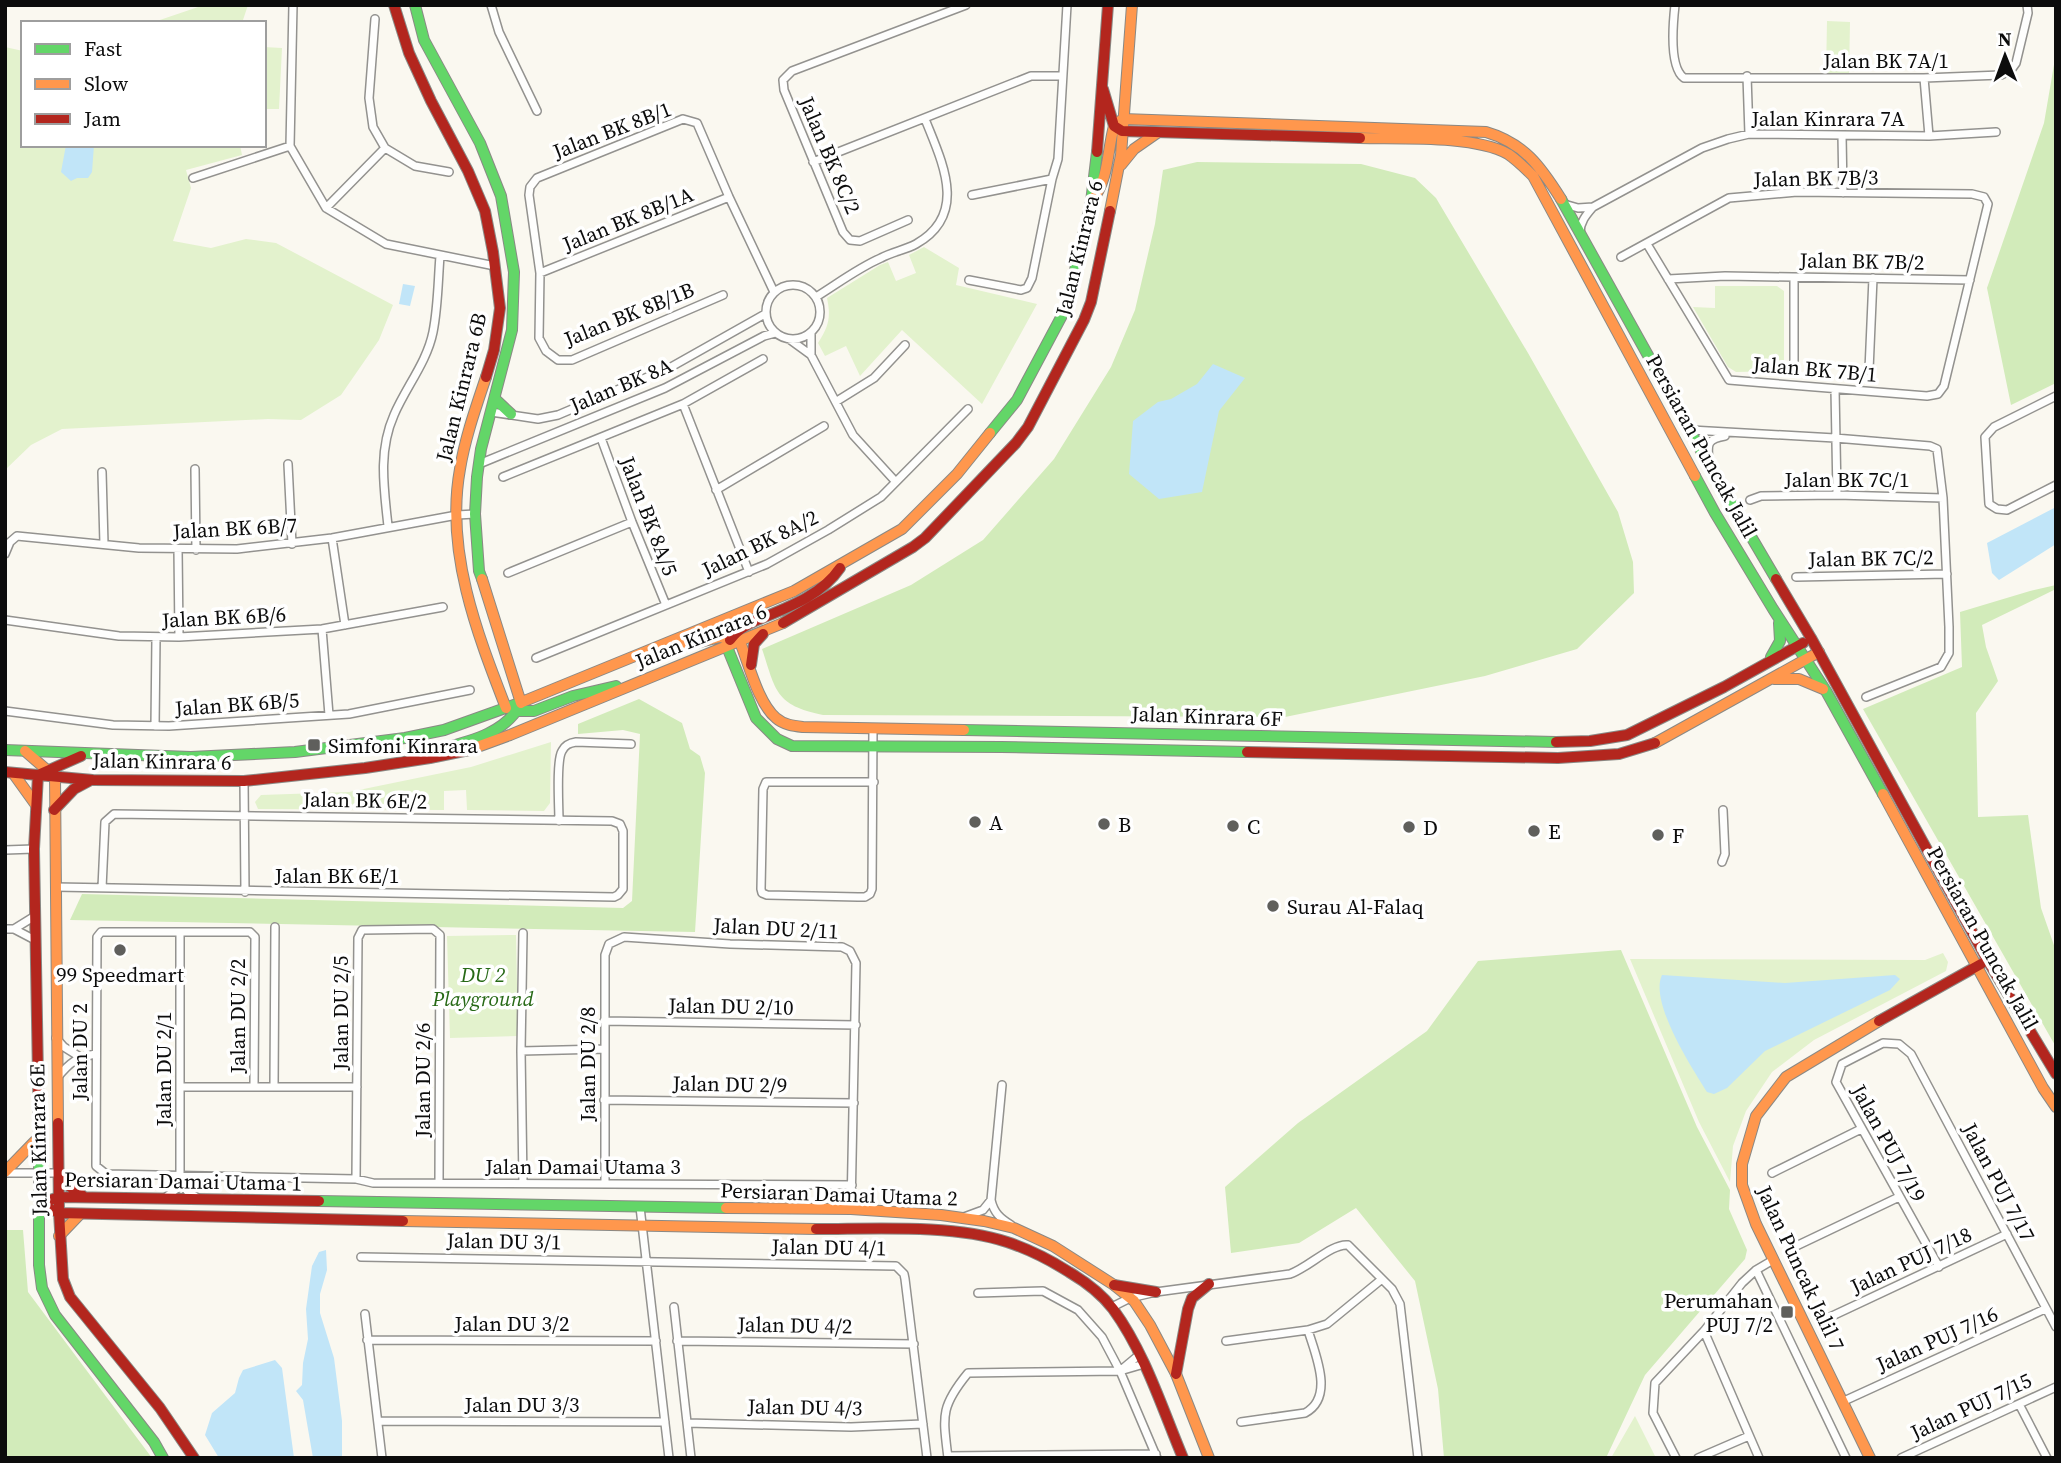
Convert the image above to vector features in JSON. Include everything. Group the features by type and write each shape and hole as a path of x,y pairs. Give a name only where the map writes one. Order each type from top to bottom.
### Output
{"main road":[{"name":"Jalan Kinrara 6B","path":"394,5 407,48 480,195 495,266 500,306 494,350 459,471 457,515 461,573 499,689 514,708"},
{"name":"Jalan Kinrara 6B","path":"415,5 424,40 480,143 500,196 513,272 512,330 479,464 475,514 479,571 513,682 514,708"},
{"path":"1108,5 1103,89 1120,125"},
{"path":"1091,202 1100,192 1105,179 1111,136 1120,125 1132,5"},
{"name":"Jalan Kinrara 6","path":"5,750 191,757 295,752 405,738 444,730 514,708 794,592 902,529 957,474 1017,400 1066,308 1091,202 1103,89"},
{"path":"1124,100 1134,114 1145,121"},
{"name":"Persiaran Puncak Jalil","path":"1120,125 1145,121 1487,132 1509,140 1542,168 1709,465 1819,652 1988,961 2056,1074"},
{"name":"Jalan Kinrara 6","path":"52,773 93,780 244,781 397,763 465,751 780,625 913,548 1017,443 1084,320 1091,302 1118,169 1120,125"},
{"name":"Persiaran Puncak Jalil","path":"1120,125 1157,133 1458,141 1485,144 1507,152 1520,161 1533,176 1715,513 1826,691 1976,967 2056,1107"},
{"path":"1118,169 1134,149 1157,133"},
{"path":"495,399 511,414"},
{"path":"473,420 481,413 491,412"},
{"path":"1682,452 1682,442 1691,430"},
{"path":"632,658 688,647 720,636 733,642 740,628 780,611 818,590 836,576 842,565"},
{"path":"1763,665 1776,651 1782,634 1777,616"},
{"path":"751,668 754,644 765,631"},
{"name":"Jalan Kinrara 6F","path":"733,642 751,668 773,715 789,725 803,727 1590,741 1627,735 1724,687 1811,638"},
{"name":"Jalan Kinrara 6F","path":"733,642 738,673 756,718 777,739 792,746 1572,758 1635,752 1819,652"},
{"path":"708,654 718,656 738,673"},
{"path":"1768,680 1791,677 1804,679 1826,691"},
{"path":"397,763 501,727 514,708 534,711 573,696 640,681"},
{"path":"513,682 531,694 542,695"},
{"path":"481,718 499,689"},
{"path":"1096,749 1097,732"},
{"path":"1475,739 1475,757"},
{"path":"25,751 52,773"},
{"path":"9,773 52,773 91,753"},
{"path":"9,773 36,806"},
{"name":"Jalan Kinrara 6E","path":"52,773 58,1213 63,1279 69,1297 160,1408 194,1458"},
{"name":"Jalan Kinrara 6E","path":"38,775 34,849 39,1265 42,1288 55,1314 154,1442 163,1458"},
{"path":"54,810 80,783 93,780"},
{"name":"Jalan Puncak Jalil 7","path":"1870,1458 1756,1224 1742,1185 1742,1164 1746,1146 1756,1116 1786,1077 1897,1010 1988,961"},
{"path":"5,1172 39,1137"},
{"path":"58,1173 74,1191 85,1197"},
{"name":"Persiaran Damai Utama 1","path":"39,1204 59,1197 85,1197 640,1208"},
{"name":"Persiaran Damai Utama 1","path":"39,1204 58,1213 80,1214 642,1227"},
{"name":"Persiaran Damai Utama 2","path":"640,1208 851,1209 964,1218 1014,1228 1053,1246 1130,1298 1150,1325 1176,1374 1209,1458"},
{"path":"59,1236 80,1214"},
{"name":"Persiaran Damai Utama 2","path":"642,1227 923,1230 978,1235 1007,1242 1053,1262 1093,1287 1112,1307 1127,1330 1183,1458"},
{"path":"1176,1374 1192,1298 1209,1284"},
{"path":"1114,1285 1156,1292"}],"street":[{"path":"293,5 290,146 326,208 386,244 495,266"},
{"path":"491,5 499,32 537,111"},
{"name":"Jalan BK 8C/2","path":"908,220 860,241 850,240 843,232 813,162 784,90 783,80 792,71 966,5"},
{"path":"969,280 1021,290 1027,288 1032,278 1058,159 1067,5"},
{"name":"Jalan BK 7A/1","path":"1675,5 1674,47 1677,70 1684,78 1924,78 2001,75 2011,70 2016,63 2028,13 2027,5"},
{"path":"375,19 369,98 373,127 385,148 415,166 449,172"},
{"path":"813,162 1031,76 1062,76"},
{"path":"1747,76 1749,134"},
{"path":"1924,78 1929,136"},
{"name":"Jalan BK 8B/1","path":"540,273 529,195 530,187 537,177 683,119 697,123 774,292"},
{"path":"816,297 879,258 915,244 929,235 940,222 947,207 946,180 925,119"},
{"name":"Jalan Kinrara 7A","path":"1593,207 1702,148 1749,134 1929,136 1996,132"},
{"path":"1842,135 1843,194"},
{"path":"193,178 290,146"},
{"path":"326,208 385,148"},
{"path":"972,195 1052,180"},
{"name":"Jalan BK 7B/3","path":"1620,257 1729,198 1797,192 1972,194 1984,197 1988,204 1970,281"},
{"name":"Jalan BK 8B/1A","path":"540,273 729,197"},
{"path":"1564,204 1578,208 1593,207"},
{"path":"1580,233 1584,217 1593,207"},
{"name":"Jalan BK 7B/1","path":"1647,244 1729,380 1927,396 1938,394 1944,386 1970,281"},
{"path":"388,526 382,469 384,441 433,333 440,256"},
{"name":"Jalan BK 8B/1B","path":"540,273 539,338 546,351 558,360 572,360 723,295"},
{"name":"Jalan BK 7B/2","path":"1668,279 1725,276 1970,281"},
{"path":"1794,278 1794,362"},
{"path":"1869,370 1873,278"},
{"path":"789,339 811,333 820,320 821,312 816,297 808,289 796,285 784,286 774,292 767,302 765,314 770,328 811,355 853,435 895,481"},
{"name":"Jalan BK 8A","path":"491,412 538,419 558,415 671,367 765,314"},
{"name":"Jalan BK 8A","path":"479,464 665,388 764,336 775,333"},
{"path":"811,333 811,355"},
{"path":"837,401 874,378 905,345"},
{"path":"503,477 683,404 763,359"},
{"path":"1835,388 1836,495"},
{"path":"2056,396 1994,427 1985,437 1989,504 1997,509 2007,510 2056,485"},
{"path":"683,404 749,572"},
{"name":"Jalan BK 8A/2","path":"536,658 749,572 828,530 881,496 968,409"},
{"path":"716,490 824,426"},
{"path":"1691,430 1835,438 1934,447 1938,451 1943,498 1949,653 1941,667 1866,697"},
{"path":"1709,465 1707,447 1710,442 1716,438 1747,434"},
{"name":"Jalan BK 8A/5","path":"601,438 666,606"},
{"path":"288,464 292,544"},
{"path":"195,469 196,550"},
{"path":"102,472 104,544"},
{"name":"Jalan BK 7C/1","path":"1750,500 1761,496 1836,495 1943,498"},
{"name":"Jalan BK 6B/7","path":"5,554 10,541 17,536 178,549 237,550 332,538 388,526 475,514"},
{"path":"508,573 632,522"},
{"path":"332,538 345,625"},
{"path":"178,549 179,637"},
{"name":"Jalan BK 7C/2","path":"1796,577 1947,575"},
{"name":"Jalan BK 6B/6","path":"5,620 118,636 156,638 322,629 443,607"},
{"path":"322,629 329,715"},
{"path":"155,726 156,638"},
{"name":"Jalan BK 6B/5","path":"5,711 113,725 155,726 349,713 470,690"},
{"path":"873,729 874,782 870,894 858,897 762,893 763,789 766,782 874,782"},
{"path":"1317,754 1318,738"},
{"path":"558,821 560,757 565,747 576,742 631,744"},
{"path":"244,781 246,892"},
{"path":"1722,862 1725,854 1723,810"},
{"name":"Jalan BK 6E/2","path":"102,888 105,822 114,814 612,821 620,824 623,831 623,889 618,895"},
{"path":"5,850 34,849"},
{"name":"Jalan BK 6E/1","path":"55,887 571,897 618,895"},
{"path":"9,929 35,916"},
{"path":"274,1087 275,927"},
{"path":"9,929 35,940"},
{"name":"Jalan DU 2/5","path":"356,1179 358,937 362,930 433,929 440,935"},
{"name":"Jalan DU 2","path":"180,933 101,932 97,937 96,1054 96,1166 106,1174 180,1176"},
{"name":"Jalan DU 2/2","path":"180,933 250,932 255,937 254,1087"},
{"name":"Jalan DU 2/1","path":"180,933 180,1176"},
{"path":"523,933 523,1183"},
{"name":"Jalan DU 2/6","path":"439,1183 440,935"},
{"name":"Jalan DU 2/11","path":"609,944 624,937 730,944 842,947 850,951 856,963 851,1209"},
{"name":"Jalan DU 2/8","path":"605,1184 604,955 609,944"},
{"name":"Jalan DU 2/10","path":"604,1021 856,1025"},
{"path":"56,1037 64,1047 80,1056"},
{"name":"Jalan PUJ 7/19","path":"1911,1054 1899,1044 1884,1043 1842,1064 1836,1082 1939,1267"},
{"path":"521,1051 604,1049"},
{"path":"57,1078 80,1056 96,1054"},
{"name":"Jalan PUJ 7/17","path":"1911,1054 2056,1327"},
{"path":"1002,1085 991,1200 1000,1218 1014,1228"},
{"path":"180,1087 357,1087"},
{"name":"Jalan DU 2/9","path":"604,1100 854,1103"},
{"path":"1772,1173 1861,1129"},
{"path":"5,1172 58,1173"},
{"path":"164,1199 180,1186 180,1176"},
{"path":"180,1176 187,1191 200,1199"},
{"name":"Jalan Damai Utama 3","path":"180,1176 356,1179 373,1183 852,1185"},
{"path":"1792,1248 1899,1197"},
{"path":"964,1218 983,1210 991,1200"},
{"path":"640,1208 669,1458"},
{"name":"Jalan PUJ 7/18","path":"1830,1317 2007,1234"},
{"path":"1112,1307 1130,1298 1156,1292 1290,1274 1344,1244 1354,1249 1392,1289 1400,1304 1418,1458"},
{"name":"Jalan DU 3/1","path":"361,1257 647,1261"},
{"path":"1676,1458 1653,1413 1655,1383 1704,1331 1742,1283 1773,1260"},
{"name":"Jalan DU 4/1","path":"647,1261 896,1266 904,1274 927,1458"},
{"path":"1756,1270 1846,1458"},
{"path":"1226,1341 1308,1330 1328,1324 1382,1279"},
{"path":"978,1293 1043,1291 1078,1310 1102,1337 1121,1371 1157,1456 948,1457 944,1421 948,1403 952,1392 968,1373 1121,1371 1141,1360"},
{"path":"674,1307 691,1458"},
{"name":"Jalan PUJ 7/16","path":"1844,1401 2045,1309"},
{"path":"365,1314 382,1458"},
{"path":"1241,1422 1305,1413 1312,1409 1320,1393 1320,1371 1308,1330"},
{"path":"1704,1331 1759,1458"},
{"name":"Jalan DU 3/2","path":"368,1340 656,1341"},
{"name":"Jalan DU 4/2","path":"677,1341 914,1344"},
{"name":"Jalan PUJ 7/15","path":"1901,1458 2056,1387"},
{"path":"2019,1404 2047,1458"},
{"name":"Jalan DU 3/3","path":"378,1421 666,1422"},
{"name":"Jalan DU 4/3","path":"687,1423 851,1427 923,1424"},
{"path":"1698,1458 1749,1436"}],"green space":[{"path":"204,5 248,5 243,21 157,21"},
{"path":"1827,21 1850,22 1849,76 1826,75"},
{"path":"5,47 21,51 21,147 240,147 242,155 186,170 191,188 173,241 211,248 246,239 276,243 393,305 379,340 341,395 301,420 268,419 62,429 31,445 5,470"},
{"path":"266,47 282,48 279,109 266,109"},
{"path":"2056,53 2056,383 2011,405 1987,288 2044,123"},
{"path":"1197,162 1361,164 1415,178 1436,198 1618,512 1633,562 1634,593 1577,649 1485,676 1285,717 823,715 786,701 775,686 762,649 911,585 983,540 1054,459 1111,367 1135,310 1155,224 1163,170"},
{"path":"924,247 959,268 956,285 1037,304 982,404 902,330 860,376 846,346 825,356 818,343 828,321 827,298 888,262 896,281 916,273 909,255"},
{"path":"1715,286 1777,286 1784,291 1784,371 1736,372 1728,367 1693,307 1715,308"},
{"path":"2056,585 2056,589 1982,625 1986,647 1998,681 1976,713 1978,817 2028,815 2041,908 2056,951 2056,1047 1863,709 1962,667 1960,612"},
{"path":"639,699 682,723 690,749 700,756 705,773 695,932 70,920 82,894 623,908 632,901 640,734 623,730 578,734 578,724"},
{"path":"551,742 550,803 544,811 467,810 466,790 444,791 444,810 258,809 255,802 261,795 349,792 471,767"},
{"name":"DU 2 Playground","path":"516,935 518,1036 450,1038 447,936"},
{"path":"1621,950 1697,1127 1730,1190 1729,1209 1747,1250 1745,1259 1645,1375 1606,1458 1444,1458 1438,1389 1415,1281 1356,1208 1299,1243 1231,1253 1225,1187 1298,1123 1427,1031 1478,961"},
{"path":"1943,953 1948,962 1946,971 1814,1040 1772,1072 1746,1111 1733,1146 1730,1182 1699,1122 1630,959 1925,960"},
{"path":"5,1230 23,1230 28,1292 152,1458 5,1458"},
{"path":"1635,1416 1656,1458 1611,1458"}],"water":[{"path":"66,147 94,147 92,172 88,178 71,181 61,172"},
{"path":"403,284 415,286 410,306 399,304"},
{"path":"1213,364 1245,378 1219,411 1202,492 1159,499 1129,474 1133,421 1158,402 1171,399 1197,384"},
{"path":"2056,507 2056,544 1999,580 1992,573 1987,543"},
{"path":"1662,975 1785,983 1895,975 1900,979 1890,990 1765,1051 1727,1088 1714,1094 1707,1092 1674,1035 1661,1001"},
{"path":"326,1250 327,1270 320,1294 320,1313 334,1358 342,1421 342,1458 313,1458 303,1400 296,1391 302,1385 308,1339 306,1309 312,1266 319,1252"},
{"path":"275,1360 282,1368 294,1458 219,1458 205,1435 212,1413 235,1393 243,1370"}],"traffic: fast":[{"path":"415,5 424,40 480,143 501,196 514,272 512,330 481,449 477,477 475,514 479,571 482,579"},
{"path":"990,433 1017,400 1066,308 1091,202 1097,152"},
{"path":"1561,199 1709,465 1776,579"},
{"path":"495,399 511,414"},
{"path":"1695,476 1773,609 1826,691 1883,794"},
{"path":"1771,657 1780,641 1779,623"},
{"path":"727,647 756,718 777,739 792,746 1247,752"},
{"path":"513,711 534,711 573,696 616,686"},
{"path":"5,750 191,757 295,752 405,738 444,730 522,702"},
{"path":"416,756 489,733 513,715 521,703"},
{"path":"964,730 1556,742"},
{"path":"39,1134 39,1265 42,1288 55,1315 154,1442 163,1458"},
{"path":"319,1201 726,1208"}],"traffic: slow":[{"path":"1110,211 1121,155 1132,5"},
{"path":"1120,121 1486,132 1511,143 1530,158 1561,199"},
{"path":"1092,201 1105,174 1114,126"},
{"path":"1121,165 1134,149 1157,133"},
{"path":"1360,138 1436,139 1476,144 1508,154 1533,176 1695,476"},
{"path":"486,377 462,457 456,500 457,530 460,561 475,621 506,708"},
{"path":"522,702 794,591 902,529 957,474 990,433"},
{"path":"482,579 521,703"},
{"path":"469,750 783,623"},
{"path":"660,652 720,637 740,642 764,703 776,718 789,725 964,730"},
{"path":"1655,743 1819,652"},
{"path":"1774,679 1799,679 1823,689"},
{"path":"25,751 55,777 58,1123"},
{"path":"13,773 36,805"},
{"path":"1883,794 2043,1088 2056,1107"},
{"path":"1870,1458 1756,1224 1742,1185 1742,1164 1756,1116 1786,1077 1879,1021"},
{"path":"5,1172 39,1137"},
{"path":"726,1208 851,1209 941,1215 1014,1228 1053,1246 1134,1301 1176,1374 1209,1458"},
{"path":"59,1236 80,1214"},
{"path":"403,1221 816,1229"}],"traffic: jam":[{"path":"394,5 409,53 485,211 500,308 494,350 486,377"},
{"path":"1097,152 1108,5"},
{"path":"1103,89 1114,126 1122,131 1360,138"},
{"path":"783,623 925,538 1016,443 1028,427 1084,320 1091,302 1110,211"},
{"path":"730,640 746,625 797,603 817,591 840,568"},
{"path":"1776,579 1988,961 2056,1074"},
{"path":"751,665 754,644 763,634"},
{"path":"1556,742 1590,741 1627,735 1724,687 1803,643"},
{"path":"1247,752 1558,758 1619,754 1655,743"},
{"path":"5,772 93,780 244,781 365,768 469,750"},
{"path":"39,1134 34,849 38,775 81,756"},
{"path":"54,810 74,789 89,781"},
{"path":"1879,1021 1981,964"},
{"path":"58,1123 63,1279 70,1297 160,1408 194,1458"},
{"path":"59,1173 65,1183 83,1196"},
{"path":"39,1204 59,1197 319,1201"},
{"path":"39,1204 59,1213 403,1221"},
{"path":"816,1229 938,1230 986,1236 1031,1251 1075,1276 1103,1298 1124,1326 1152,1381 1183,1458"},
{"path":"1176,1374 1192,1298 1209,1284"},
{"path":"1114,1285 1156,1292"}],"place":[{"name":"Simfoni Kinrara","path":"314,745"},
{"name":"A","path":"975,822"},
{"name":"B","path":"1104,824"},
{"name":"C","path":"1233,826"},
{"name":"D","path":"1409,827"},
{"name":"E","path":"1534,831"},
{"name":"F","path":"1658,835"},
{"name":"Surau Al-Falaq","path":"1273,906"},
{"name":"99 Speedmart","path":"120,950"},
{"name":"Perumahan PUJ 7/2","path":"1787,1312"}]}
